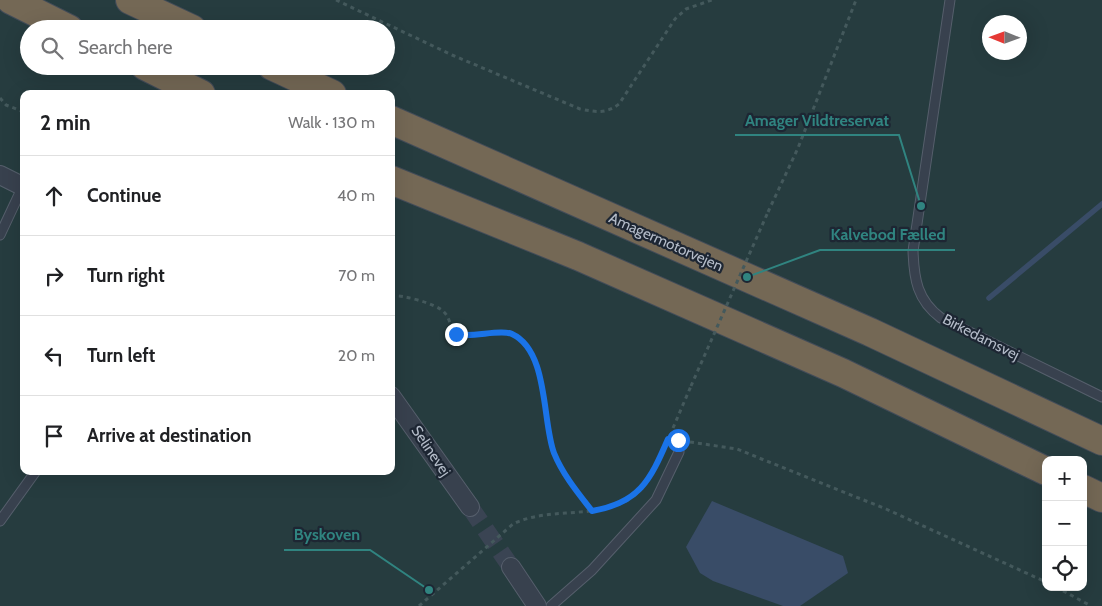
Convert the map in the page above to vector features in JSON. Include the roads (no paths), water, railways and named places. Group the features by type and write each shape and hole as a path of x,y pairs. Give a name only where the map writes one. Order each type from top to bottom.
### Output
{"highway":[{"path":"11,0 51,20"},
{"path":"130,0 173,20"},
{"path":"163,75 193,90"},
{"path":"291,75 323,90"},
{"name":"Amagermotorvejen","path":"395,122 870,332 1102,441"},
{"path":"395,182 578,256 843,373 1042,469"},
{"path":"1087,491 1102,498"}],"street":[{"path":"0,175 20,185"},
{"name":"Selinevej","path":"395,402 470,507"},
{"path":"510,567 537,606"}],"lane":[{"name":"Birkedamsvej","path":"950,0 913,251 914,279 918,291 932,311 941,318 1102,397"},
{"path":"0,234 20,192"},
{"path":"551,606 592,570 656,500 679,452 678,440"},
{"path":"0,521 33,475"}],"water":[{"path":"712,501 843,556 848,573 800,606 783,606 713,581 700,573 686,547"}],"waterway":[{"path":"989,298 1102,204"}],"tunnel":[{"path":"470,507 511,567"}],"place":[{"name":"Amager Vildtreservat","path":"921,206"},
{"name":"Kalvebod Fælled","path":"747,277"},
{"name":"Byskoven","path":"429,590"}]}
